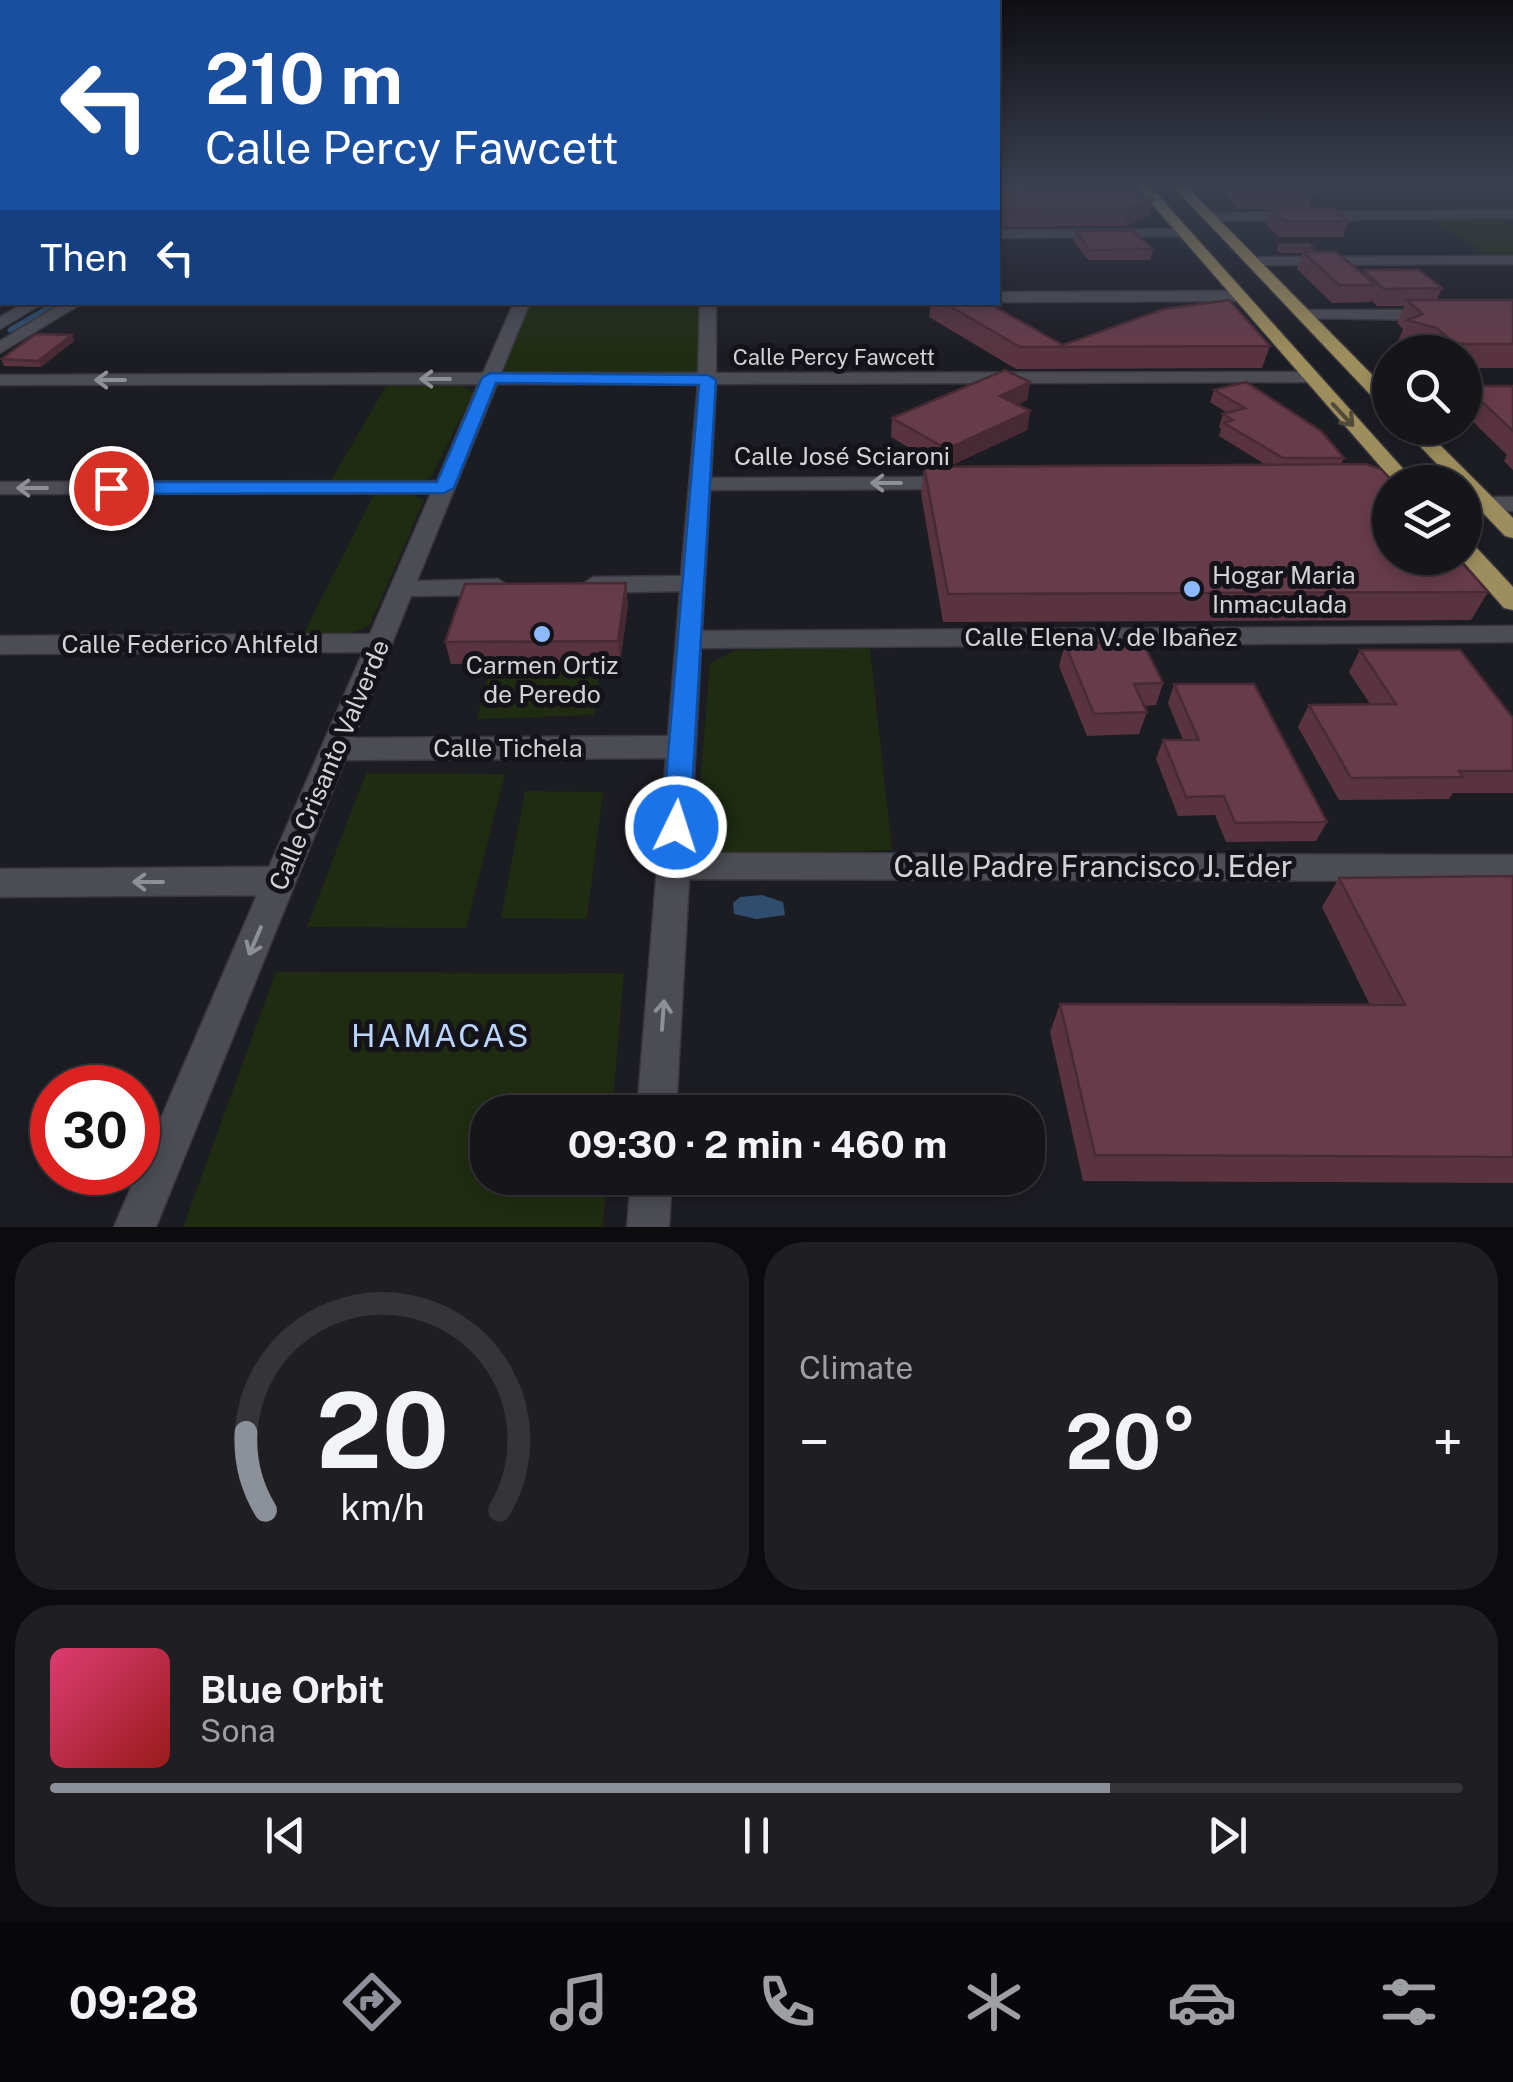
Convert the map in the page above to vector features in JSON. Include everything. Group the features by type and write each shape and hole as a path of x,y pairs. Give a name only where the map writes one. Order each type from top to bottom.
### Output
{"main road":[{"path":"1191,240 1389,465"},
{"path":"1193,240 1239,273 1272,306 1290,305 1282,292"},
{"path":"1232,240 1372,384"},
{"path":"1275,338 1275,322 1287,319 1298,323 1372,386"},
{"path":"1429,445 1513,531"},
{"path":"1482,568 1513,602"}],"street":[{"path":"1252,261 1513,260"},
{"path":"1000,297 1238,296"},
{"path":"0,324 32,305"},
{"path":"0,348 9,336 70,305"},
{"name":"Calle Crisanto Valverde","path":"135,1227 521,305"},
{"path":"657,1095 708,380 708,305"},
{"path":"1305,316 1456,314"},
{"name":"Calle Percy Fawcett","path":"0,380 1308,376"},
{"path":"1365,482 1372,482"},
{"name":"Calle José Sciaroni","path":"700,484 976,483"},
{"path":"0,488 444,488"},
{"path":"1486,504 1513,504"},
{"path":"577,586 694,583"},
{"path":"402,588 519,586"},
{"name":"Calle Elena V. de Ibañez","path":"689,640 1513,634"},
{"name":"Calle Federico Ahlfeld","path":"0,644 380,643"},
{"name":"Calle Tichela","path":"335,749 682,747"},
{"name":"Calle Padre Francisco J. Eder","path":"674,866 1513,868"},
{"path":"0,882 280,880"},
{"path":"648,1227 651,1195"}],"green space":[{"path":"1464,240 1513,240 1513,257 1490,257"},
{"path":"693,305 702,311 701,370 511,374 500,369 528,306"},
{"path":"461,385 473,393 431,477 421,482 330,482 386,386"},
{"path":"374,494 407,494 424,500 370,625 348,635 303,635"},
{"path":"870,648 892,850 712,855 700,846 696,835 710,663 736,650"},
{"path":"600,668 594,715 477,719 489,671"},
{"path":"366,773 505,774 466,928 307,927"},
{"path":"525,791 603,792 587,919 501,918"},
{"path":"276,972 624,973 613,1095 470,1095 470,1195 606,1195 603,1227 183,1227"}],"water":[{"path":"762,895 783,902 785,915 756,919 734,914 733,903 740,897"}],"building":[{"path":"1083,240 1143,240 1153,249 1090,250"},
{"path":"1279,244 1309,244 1313,248 1283,248"},
{"path":"1303,252 1336,252 1376,285 1339,285"},
{"path":"1363,270 1419,270 1442,288 1384,289"},
{"path":"1229,300 1270,346 1020,347 948,305 991,305 1063,345 1164,309"},
{"path":"1406,300 1513,300 1513,344 1482,344 1482,335 1445,335 1436,328 1407,320 1423,314"},
{"path":"36,334 72,335 38,361 1,359"},
{"path":"1005,370 1030,382 1000,396 1030,411 947,449 892,418"},
{"path":"1246,382 1321,431 1344,458 1283,458 1224,423 1233,420 1223,414 1245,408 1214,390"},
{"path":"1482,386 1513,386 1513,431 1482,402"},
{"name":"Hogar Maria Inmaculada","path":"1365,464 1372,466 1372,575 1473,575 1488,592 948,594 924,467"},
{"path":"626,583 618,641 445,642 465,584"},
{"path":"1142,641 1163,683 1134,684 1147,712 1094,714 1065,644"},
{"path":"1360,650 1460,650 1513,718 1513,771 1459,771 1463,777 1351,778 1309,705 1396,704"},
{"path":"1174,684 1254,684 1327,822 1235,823 1224,796 1186,797 1163,740 1199,740"},
{"path":"1513,876 1513,1157 1095,1155 1060,1004 1405,1005 1339,878"}],"waterway":[{"path":"10,330 53,305"}],"place":[{"name":"Hogar Maria Inmaculada","path":"1192,589"},
{"name":"Carmen Ortiz de Peredo","path":"542,634"}],"district":[{"name":"HAMACAS","path":"441,1036"}],"route":[{"path":"111,488 444,488 490,378 708,380 676,827"}]}
